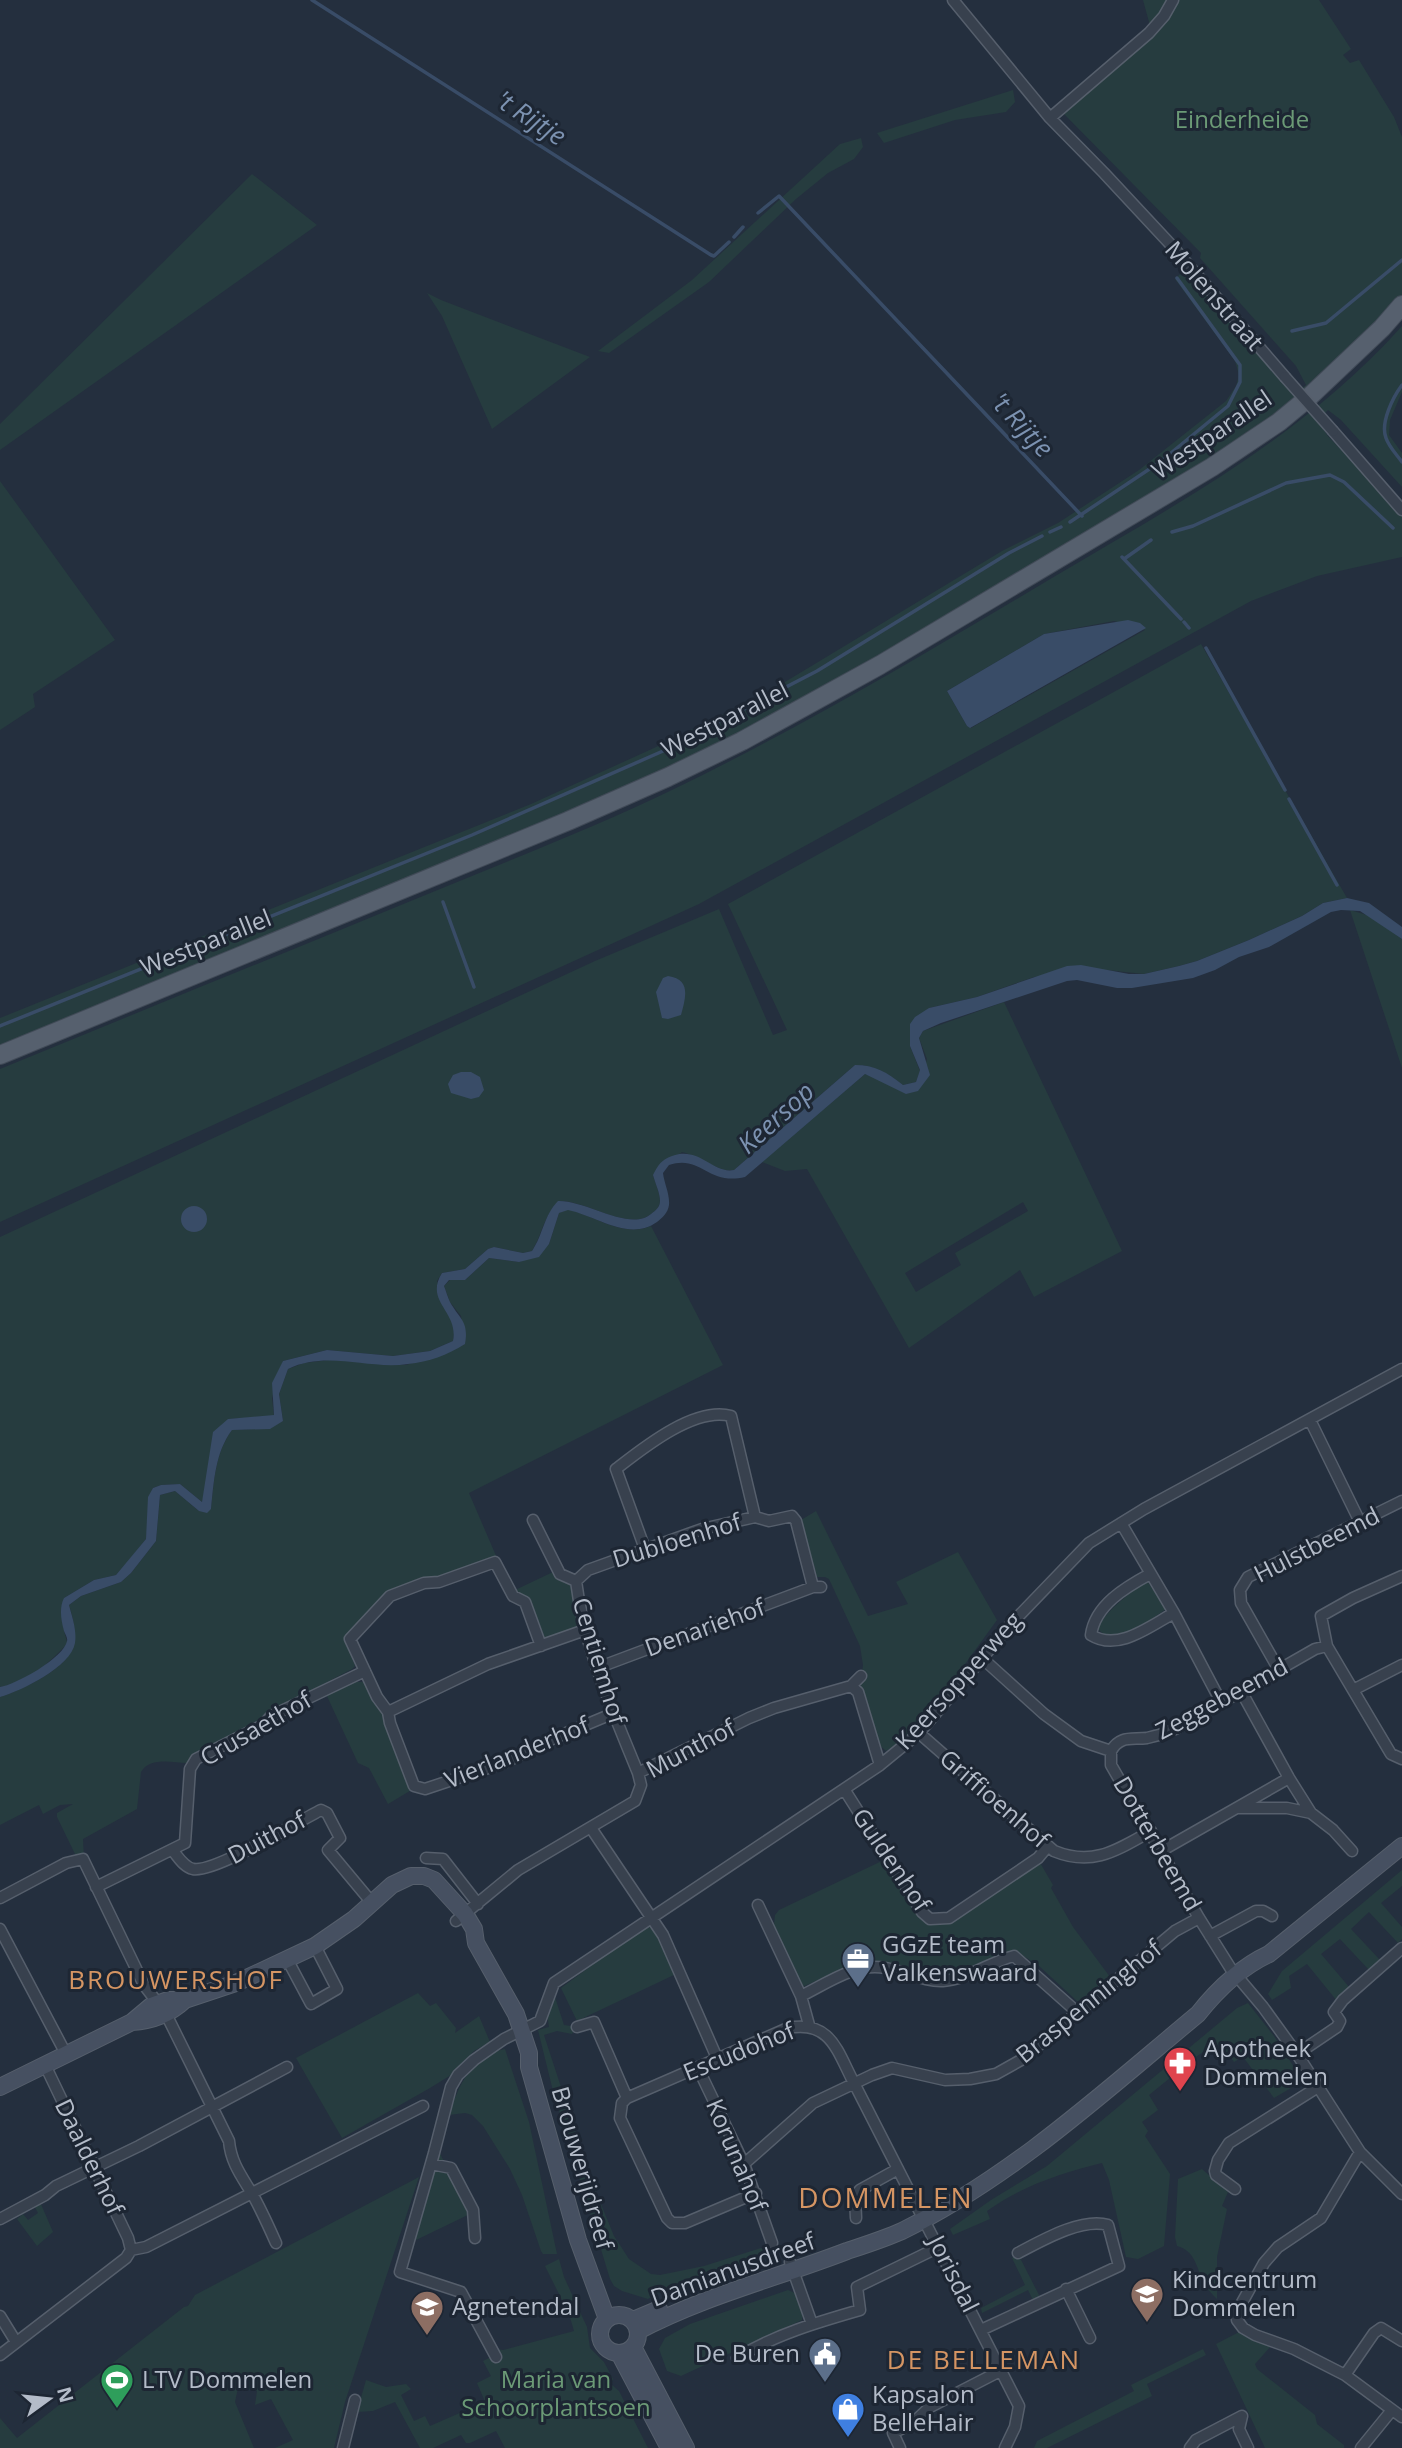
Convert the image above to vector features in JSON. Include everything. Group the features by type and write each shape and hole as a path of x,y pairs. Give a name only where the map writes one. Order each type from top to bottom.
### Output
{"main road":[{"name":"Westparallel","path":"0,1055 568,821 742,741 880,665 1222,461 1279,422 1308,398 1382,328 1402,305"},
{"name":"Westparallel","path":"0,1066 571,831 672,786 819,712 1218,476 1286,430 1314,407 1402,321"}],"street":[{"name":"Molenstraat","path":"953,0 1050,118 1172,246 1402,510"},
{"path":"1050,118 1149,33 1164,16 1173,0"},
{"path":"1360,1522 1310,1420 1402,1368"},
{"path":"645,1549 616,1469 680,1424 723,1414 731,1416 755,1517"},
{"name":"Keersopperweg","path":"496,2357 461,2292 400,2272 451,2087 458,2075 474,2060 517,2032 540,2021 554,1983 880,1765 919,1733 1035,1598 1089,1543 1310,1420"},
{"name":"Hulstbeemd","path":"1279,1670 1241,1602 1240,1590 1248,1577 1402,1501"},
{"name":"Dubloenhof","path":"576,1581 588,1570 702,1529 755,1517 769,1521 792,1516 796,1521 817,1587"},
{"name":"Centiemhof","path":"533,1520 560,1574 576,1581 584,1630 638,1773"},
{"path":"1121,1523 1174,1613 1221,1702"},
{"path":"541,1646 525,1602 513,1596 495,1562 390,1596 349,1639 377,1697 388,1712 488,1664 541,1646 584,1630"},
{"path":"1150,1573 1120,1591 1094,1622 1091,1635 1098,1639 1126,1639 1174,1613"},
{"path":"1402,1576 1321,1616 1328,1646 1391,1754 1402,1759"},
{"name":"Denariehof","path":"597,1668 817,1587"},
{"name":"Zeggebeemd","path":"1111,1751 1115,1744 1127,1738 1144,1738 1168,1732 1315,1649 1328,1646"},
{"path":"982,1658 1044,1714 1081,1741 1111,1751"},
{"path":"1353,1690 1402,1665"},
{"name":"Crusaethof","path":"173,1851 185,1843 190,1769 196,1759 263,1725 271,1716 365,1671"},
{"path":"861,1676 851,1686 858,1692 880,1765"},
{"name":"Munthof","path":"461,1917 518,1870 635,1801 641,1785 638,1773 749,1718 851,1686"},
{"path":"1241,1691 1311,1813 1334,1830 1352,1852"},
{"name":"Vierlanderhof","path":"388,1712 414,1786 425,1789 506,1762 614,1713"},
{"name":"Griffioenhof","path":"919,1733 1048,1846 1071,1858 1112,1852 1151,1831"},
{"name":"Dotterbeemd","path":"1111,1751 1111,1765 1210,1936 1297,2054 1360,2152 1402,2194"},
{"path":"1161,1851 1289,1778"},
{"name":"Guldenhof","path":"844,1789 922,1912 930,1919 949,1918 1038,1858 1048,1846"},
{"path":"1236,1808 1287,1808 1311,1813"},
{"name":"Duithof","path":"173,1851 184,1865 195,1869 217,1864 321,1810 327,1813 340,1838 328,1850 373,1904"},
{"path":"591,1828 663,1935 717,2058"},
{"name":"Damianusdreef","path":"624,2331 702,2291 899,2232 922,2214 970,2194 1039,2147 1198,2014 1216,2004 1240,1979 1256,1973 1269,1954 1402,1846"},
{"path":"96,1887 173,1851"},
{"path":"426,1858 443,1859 478,1904"},
{"path":"0,1898 66,1863 83,1859 144,1985 162,2009 229,2141 231,2156 276,2243"},
{"name":"Brouwerijdreef","path":"0,2087 132,2022 151,2020 162,2009 236,1983 287,1959 335,1933 373,1904 410,1886 423,1886 461,1917 466,1935 475,1943 501,1990 517,2032 520,2056 529,2067 578,2240 594,2282 624,2331"},
{"path":"758,1905 801,1996 809,2025"},
{"name":"Dotterbeemd","path":"1210,1936 1256,1911 1272,1916"},
{"name":"Braspenninghof","path":"744,2164 813,2103 892,2068 946,2080 996,2074 1021,2060 1175,1931 1199,1918"},
{"path":"0,1928 66,2054"},
{"path":"287,1959 311,2004 337,1989 314,1945"},
{"path":"1297,2054 1337,2027 1340,2021 1334,2012 1343,2000 1402,1948"},
{"path":"801,1996 862,1967 883,1967 942,1981 1014,1956 1077,2012"},
{"path":"577,2027 594,2022 627,2098 622,2103 620,2118 667,2218 672,2222 685,2223 755,2193"},
{"name":"Escudohof","path":"627,2098 788,2028 809,2025 822,2031 832,2043 922,2214"},
{"name":"Daalderhof","path":"45,2065 95,2166 131,2250"},
{"path":"0,2218 45,2196 56,2186 287,2067"},
{"name":"Korunahof","path":"698,2068 744,2164 772,2243"},
{"path":"1235,2189 1216,2175 1215,2171 1218,2160 1229,2143 1318,2087"},
{"path":"0,2355 126,2258 131,2250 146,2247 423,2106"},
{"path":"1360,2152 1321,2218 1278,2247 1264,2263 1236,2314 1243,2328 1294,2349 1345,2375 1397,2414 1361,2448"},
{"path":"431,2164 451,2168 473,2210 475,2238"},
{"path":"856,2218 855,2196 860,2190 898,2169"},
{"name":"Jorisdal","path":"922,2214 1019,2406 1015,2427 1005,2448"},
{"path":"981,2330 1066,2288 1119,2266 1108,2225 1100,2222 1057,2232 1018,2253"},
{"path":"737,2358 760,2344 811,2324 860,2310 857,2287 939,2247"},
{"path":"792,2266 811,2324"},
{"path":"1066,2288 1090,2338"},
{"path":"0,2316 16,2342"},
{"path":"1345,2375 1374,2333 1381,2328 1402,2341"},
{"path":"624,2331 668,2448"},
{"path":"624,2331 685,2448"},
{"path":"900,2448 893,2433 913,2423 930,2407 1002,2370"},
{"path":"343,2448 355,2400"},
{"path":"1190,2448 1196,2440 1242,2416 1239,2429 1248,2448"}],"green space":[{"name":"Einderheide","path":"1143,0 1319,0 1351,49 1343,55 1350,63 1359,60 1394,117 1402,137 1402,299 1374,331 1257,433 907,645 667,774 0,1052 0,1018 531,804 654,748 770,691 1002,551 1058,523 1139,470 1226,401 1236,386 1239,375 1235,361 1175,279 1184,270 1283,384 1296,393 1306,385 1296,366 1200,258 1201,253 1063,113 1152,33"},
{"path":"1013,90 1015,102 1006,112 955,120 884,143 877,133"},
{"path":"861,138 863,147 854,159 828,173 796,199 709,282 609,353 598,351 692,280 840,144"},
{"path":"252,174 317,225 0,450 0,424"},
{"path":"427,293 590,357 492,429 442,316"},
{"path":"1402,326 1402,392 1390,420 1389,435 1402,453 1402,487 1341,420 1328,410 1318,420 1327,435 1402,515 1402,557 1317,576 1251,601 699,904 0,1222 0,1069 573,835 722,765 912,661 1192,495 1281,435 1364,365","holes":["1114,621 1145,630 971,728 967,726 947,691 1044,634"]},
{"path":"0,481 115,640 33,694 35,707 0,730"},
{"path":"1201,644 1347,898 1323,903 1302,916 1249,940 1179,966 1144,974 1106,970 1034,977 977,997 929,1008 910,1046 920,1071 916,1082 903,1085 880,1070 855,1065 734,1170 715,1167 682,1152 653,1175 660,1201 651,1214 642,1219 619,1218 582,1205 559,1201 550,1212 532,1251 523,1253 494,1247 465,1269 442,1273 437,1281 455,1327 453,1341 430,1351 393,1356 327,1350 283,1361 272,1398 274,1416 228,1419 202,1502 180,1484 153,1488 146,1539 127,1563 116,1575 94,1580 64,1598 66,1645 28,1677 0,1687 0,1237 595,961 719,909 773,1035 787,1030 728,904"},
{"path":"1350,910 1370,916 1402,939 1402,1068"},
{"path":"1004,1002 1122,1251 1034,1297 1020,1270 909,1348 807,1169 785,1171 762,1162 865,1074 917,1091 927,1059 919,1038 923,1031","holes":["1023,1202 1028,1211 955,1253 961,1265 916,1292 905,1273"]},
{"path":"568,1209 620,1228 641,1229 651,1226 723,1365 469,1493 497,1558 387,1594 345,1637 355,1666 352,1669 265,1715 264,1720 192,1757 187,1763 149,1764 141,1772 137,1809 83,1839 84,1860 76,1856 57,1817 57,1813 73,1804 60,1805 43,1814 39,1805 0,1825 0,1697 38,1680 65,1660 75,1635 69,1605 81,1596 121,1582 131,1573 156,1541 160,1495 175,1491 199,1511 211,1509 219,1458 232,1430 252,1429 283,1421 279,1394 288,1369 304,1363 329,1360 406,1365 464,1344 461,1316 450,1302 444,1286 450,1280 465,1280 489,1258 519,1262 549,1244 559,1213"},
{"path":"816,1511 868,1616 908,1604 896,1582 958,1552 997,1620 931,1711 906,1738 886,1751 877,1743 860,1689 863,1665 860,1646 829,1579 817,1577 801,1520"},
{"path":"553,1572 572,1585 579,1621 574,1632 546,1639 537,1627 526,1600 513,1591"},
{"path":"1147,1581 1166,1609 1131,1632 1112,1637 1104,1634 1097,1627 1102,1620 1120,1601"},
{"path":"353,1682 367,1682 382,1710 413,1789 388,1804 369,1768 358,1763 326,1694"},
{"path":"886,1859 933,1924 948,1924 1039,1861 1073,1927 1110,1977 1078,2002 1038,1965 1015,1951 950,1975 929,1975 878,1962 863,1961 802,1987 774,1925 775,1915 779,1910"},
{"path":"1402,1870 1402,1886 1381,1903 1402,1927 1402,1939 1398,1943 1369,1912 1351,1929 1380,1960 1369,1970 1340,1939 1321,1954 1350,1988 1337,2001 1307,1964 1289,1976 1291,1988 1272,2000 1268,1994 1282,1971"},
{"path":"645,1926 661,1938 676,1974 577,2021 561,1988"},
{"path":"553,1991 564,2025 577,2027 572,2034 557,2031 544,2035 592,2182 614,2236 629,2259 651,2274 660,2275 704,2266 761,2248 773,2254 673,2285 648,2299 614,2286 553,2091 538,2030 549,2027 547,2014"},
{"path":"418,1993 430,2006 436,2003 456,2028 455,2033 479,2016 490,2042 474,2051 451,2075 342,2138 296,2058"},
{"path":"1248,2003 1274,2036 1303,2081 1274,2098 1243,2057 1234,2062 1227,2052 1220,2057 1212,2046 1169,2075 1170,2078 1149,2095 1158,2110 1142,2122 1148,2131 1145,2136 1170,2174 1164,2246 1138,2259 1126,2257 1109,2180 1102,2163 1028,2187 987,2211 990,2219 953,2235 950,2229 1047,2166 1237,2008"},
{"path":"505,2049 529,2122 557,2254 543,2254 541,2251 510,2169 483,2126 472,2115 449,2115 468,2073 483,2058"},
{"path":"439,2152 472,2213 412,2242"},
{"path":"1202,2169 1228,2192 1222,2206 1227,2209 1217,2257 1217,2299 1206,2286 1188,2251 1177,2246 1175,2237 1178,2179"},
{"path":"419,2177 345,2402 334,2448 275,2448 293,2440 271,2399 255,2405 257,2391 238,2388 235,2402 254,2448 0,2448 0,2418 17,2438 188,2306 195,2295"},
{"path":"40,2202 53,2232 37,2246 17,2219 23,2214 28,2220 38,2213 34,2205"},
{"path":"1018,2254 1040,2297 1033,2300 1028,2290 982,2313 981,2308 1025,2285 1012,2258"},
{"name":"Maria van Schoorplantsoen","path":"559,2259 564,2277 587,2327 590,2348 604,2362 613,2379 611,2384 619,2391 648,2448 505,2448 496,2431 470,2443 466,2443 461,2435 433,2448 420,2448 395,2402 373,2411 357,2412 366,2380 386,2387 406,2384 411,2389 401,2395 414,2421 425,2416 430,2426 462,2412 467,2414 486,2404 477,2383 491,2376 483,2361 491,2357 496,2349 503,2350 574,2331 569,2314 545,2266"},
{"path":"788,2290 797,2294 803,2313 802,2320 681,2376 667,2371 659,2349 665,2338 690,2324"},
{"path":"1241,2331 1271,2346 1255,2364 1257,2369 1315,2415 1317,2424 1344,2445 1344,2448 1265,2448 1216,2344"},
{"path":"1203,2349 1206,2355 1147,2384 1152,2396 1047,2448 1034,2448 1037,2441 1134,2391 1131,2385"}],"water":[{"path":"1128,620 1140,623 1146,628 970,728 947,691 1044,634"},
{"path":"1347,898 1369,903 1402,927 1402,939 1360,911 1341,910 1331,912 1269,947 1193,978 1132,988 1067,981 941,1023 923,1031 919,1038 930,1075 918,1091 906,1094 865,1074 745,1177 722,1177 689,1164 669,1165 663,1173 669,1205 666,1213 657,1222 646,1227 624,1229 568,1210 559,1213 549,1244 539,1257 519,1262 489,1258 465,1280 449,1280 444,1286 466,1330 465,1344 445,1355 408,1364 318,1361 288,1369 279,1394 283,1421 270,1429 232,1430 219,1458 211,1509 207,1513 199,1511 175,1491 160,1495 156,1541 131,1573 121,1582 81,1596 69,1605 75,1643 65,1661 44,1677 0,1697 0,1687 38,1670 64,1648 67,1640 61,1606 64,1598 94,1580 116,1575 146,1539 148,1497 153,1488 180,1484 202,1502 213,1432 228,1419 274,1415 272,1383 283,1361 327,1350 393,1356 430,1351 453,1341 454,1331 437,1292 442,1273 465,1269 494,1247 523,1253 532,1251 558,1201 581,1205 620,1218 642,1219 659,1205 653,1175 662,1161 672,1156 690,1155 719,1168 734,1170 855,1065 880,1070 903,1085 916,1082 920,1070 910,1046 910,1024 915,1017 929,1008 977,997 1067,966 1081,965 1129,974 1144,974 1179,966 1249,940 1302,916 1323,903"},
{"path":"668,976 684,985 685,996 681,1015 668,1019 662,1018 656,992 663,978"},
{"path":"471,1072 480,1077 484,1090 479,1097 471,1099 451,1093 448,1084 453,1075"},
{"path":"194,1206 203,1210 207,1219 203,1228 194,1232 185,1228 181,1219 185,1210"}],"waterway":[{"name":"'t Rijtje","path":"312,0 711,255 714,256 729,242"},
{"name":"'t Rijtje","path":"758,213 779,196 1082,516"},
{"name":"'t Rijtje","path":"734,237 743,227"},
{"path":"1292,331 1326,323 1402,260"},
{"path":"1070,522 1160,462 1228,406 1240,382 1240,365 1177,278"},
{"path":"1402,385 1388,410 1385,425 1389,445 1402,462"},
{"path":"1172,532 1193,526 1286,483 1330,475 1344,482 1393,528"},
{"path":"1050,532 1061,527"},
{"path":"0,1026 472,835 663,751 817,671 1009,553 1042,536"},
{"path":"1124,559 1151,540"},
{"name":"'t Rijtje","path":"1122,557 1181,619"},
{"name":"'t Rijtje","path":"1184,622 1189,628"},
{"name":"'t Rijtje","path":"1206,648 1285,790"},
{"name":"'t Rijtje","path":"1289,799 1337,885"},
{"path":"443,902 474,987"}],"place":[{"name":"GGzE team Valkenswaard","path":"858,1989"},
{"name":"Apotheek Dommelen","path":"1180,2093"},
{"name":"Kindcentrum Dommelen","path":"1147,2324"},
{"name":"Agnetendal","path":"427,2337"},
{"name":"De Buren","path":"825,2384"},
{"name":"LTV Dommelen","path":"117,2410"},
{"name":"Kapsalon BelleHair","path":"848,2439"}],"district":[{"name":"BROUWERSHOF","path":"176,1980"},
{"name":"DOMMELEN","path":"886,2198"},
{"name":"DE BELLEMAN","path":"984,2360"}],"water label":[{"name":"Keersop","path":"776,1118"}]}
